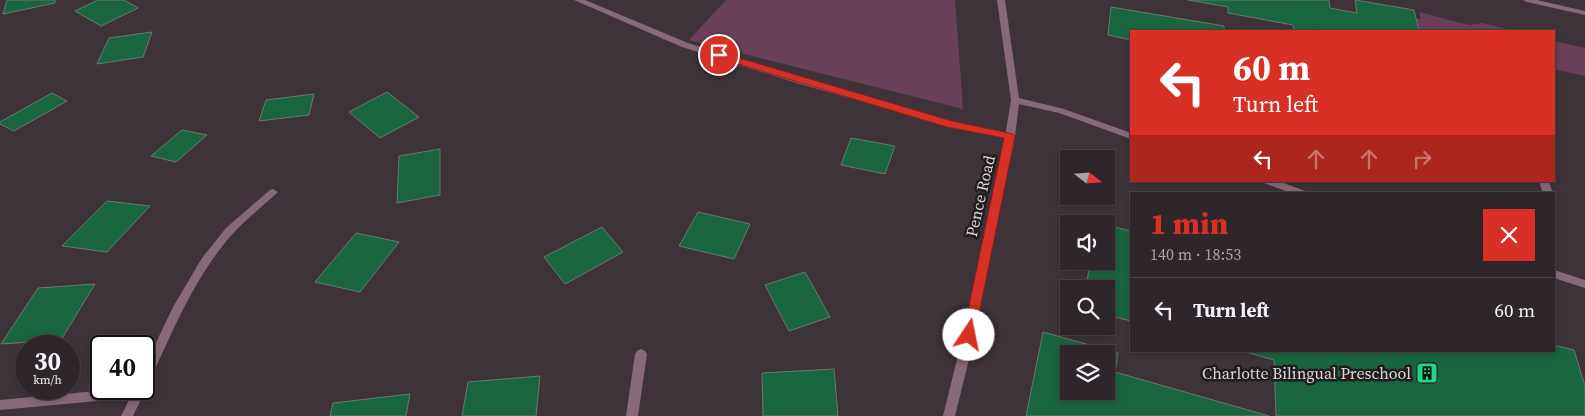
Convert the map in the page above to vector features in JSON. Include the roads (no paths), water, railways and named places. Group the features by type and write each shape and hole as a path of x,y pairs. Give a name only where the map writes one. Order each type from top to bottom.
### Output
{"street":[{"path":"578,0 685,45 951,124 1010,136"},
{"name":"Pence Road","path":"949,416 969,335 1010,136 1015,100 1001,0"},
{"path":"1527,0 1585,12"},
{"path":"1015,100 1061,111 1130,136"},
{"path":"1270,182 1299,192"},
{"path":"155,357 178,309 201,268 218,244 273,192"},
{"path":"1555,274 1585,284"},
{"path":"632,416 641,354"},
{"path":"0,405 90,394"},
{"path":"127,416 135,400"}],"place":[{"name":"Charlotte Bilingual Preschool","path":"1427,373"}]}
